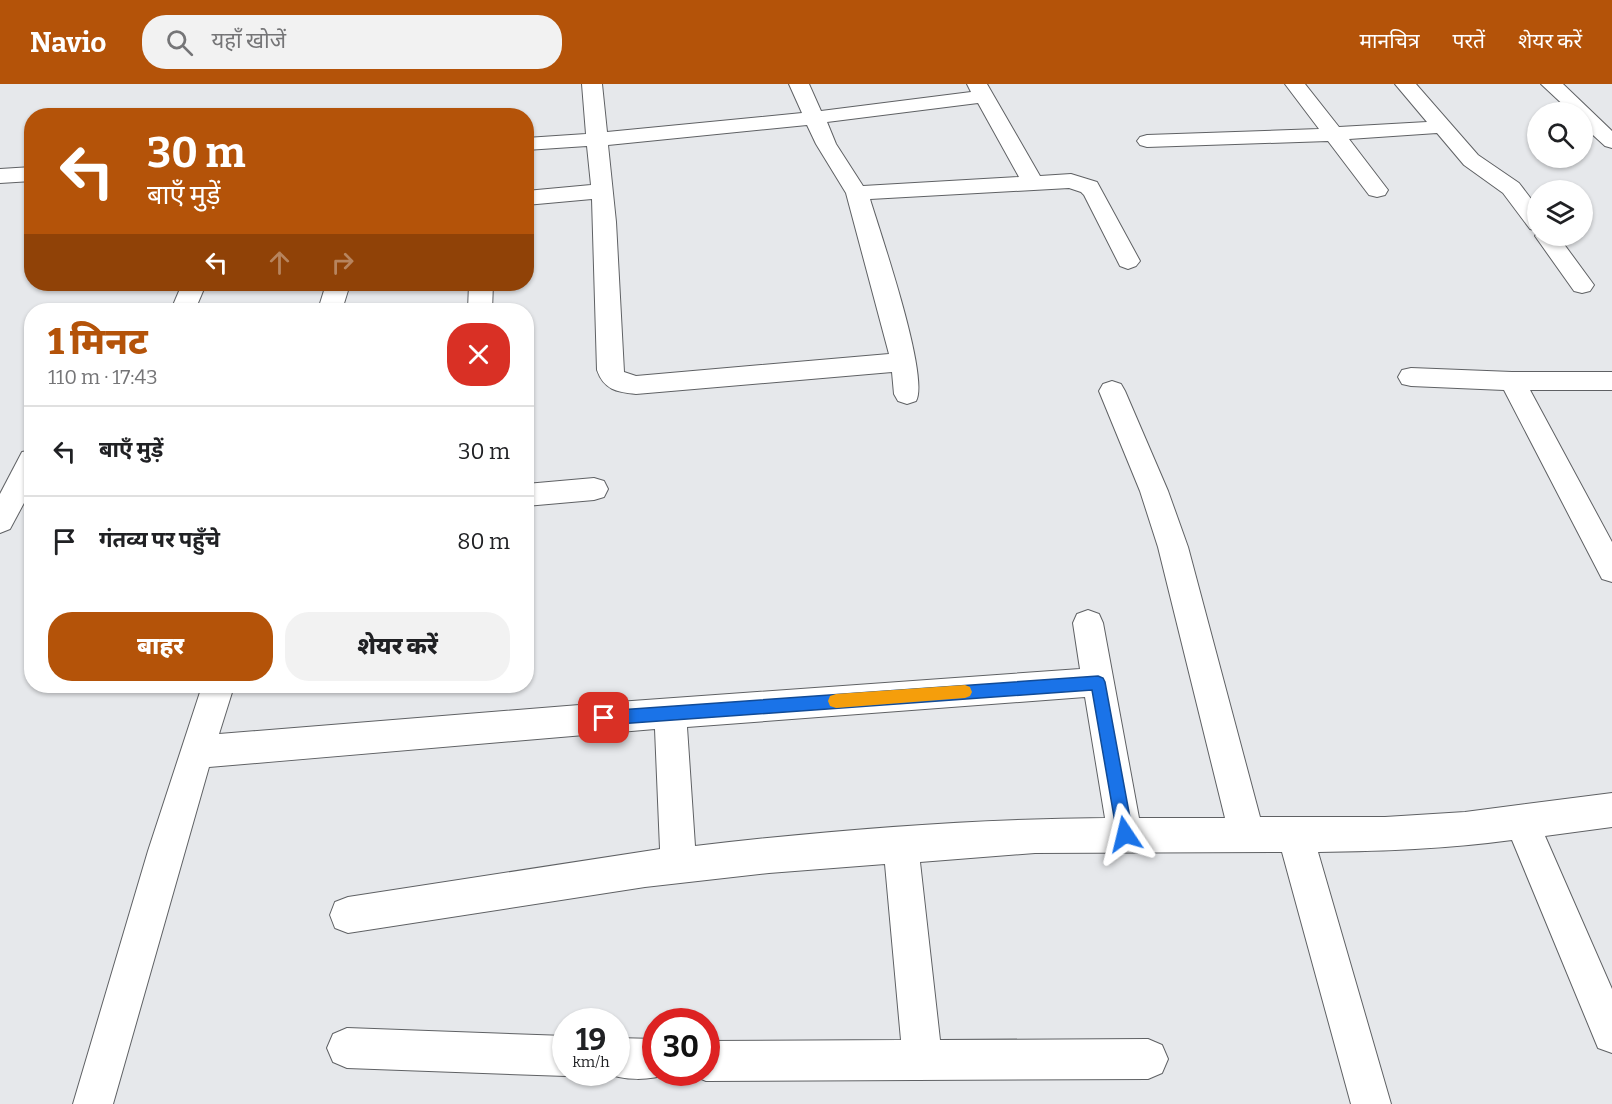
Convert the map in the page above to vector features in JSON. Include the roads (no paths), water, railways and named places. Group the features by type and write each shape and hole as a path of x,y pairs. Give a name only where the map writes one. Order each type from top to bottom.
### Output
{"street":[{"path":"592,84 605,222 612,378 621,383 677,382 903,362"},
{"path":"799,84 826,144 857,193 890,307 903,362 907,394"},
{"path":"1295,84 1377,190"},
{"path":"1405,84 1471,160 1511,188 1527,209"},
{"path":"1551,84 1570,102"},
{"path":"534,144 596,140 814,118 980,90 1033,183"},
{"path":"1593,124 1612,142"},
{"path":"1147,141 1232,140 1442,127"},
{"path":"0,176 24,174"},
{"path":"857,193 1071,181 1089,187 1128,261"},
{"path":"534,197 601,191"},
{"path":"1553,246 1582,285"},
{"path":"1411,377 1512,381 1612,381"},
{"path":"1512,381 1612,570"},
{"path":"1112,391 1154,491 1173,547 1247,834"},
{"path":"0,521 24,475"},
{"path":"534,494 594,489"},
{"path":"1088,623 1125,834"},
{"path":"197,752 670,713 1098,682"},
{"path":"93,1104 166,850 216,693"},
{"path":"670,713 679,865"},
{"path":"348,915 679,865 769,855 1035,836 1385,834 1465,830 1612,810"},
{"path":"1522,822 1612,1034"},
{"path":"1295,834 1371,1104"},
{"path":"901,846 923,1060"},
{"path":"347,1048 552,1055"},
{"path":"720,1061 1148,1059"}]}
